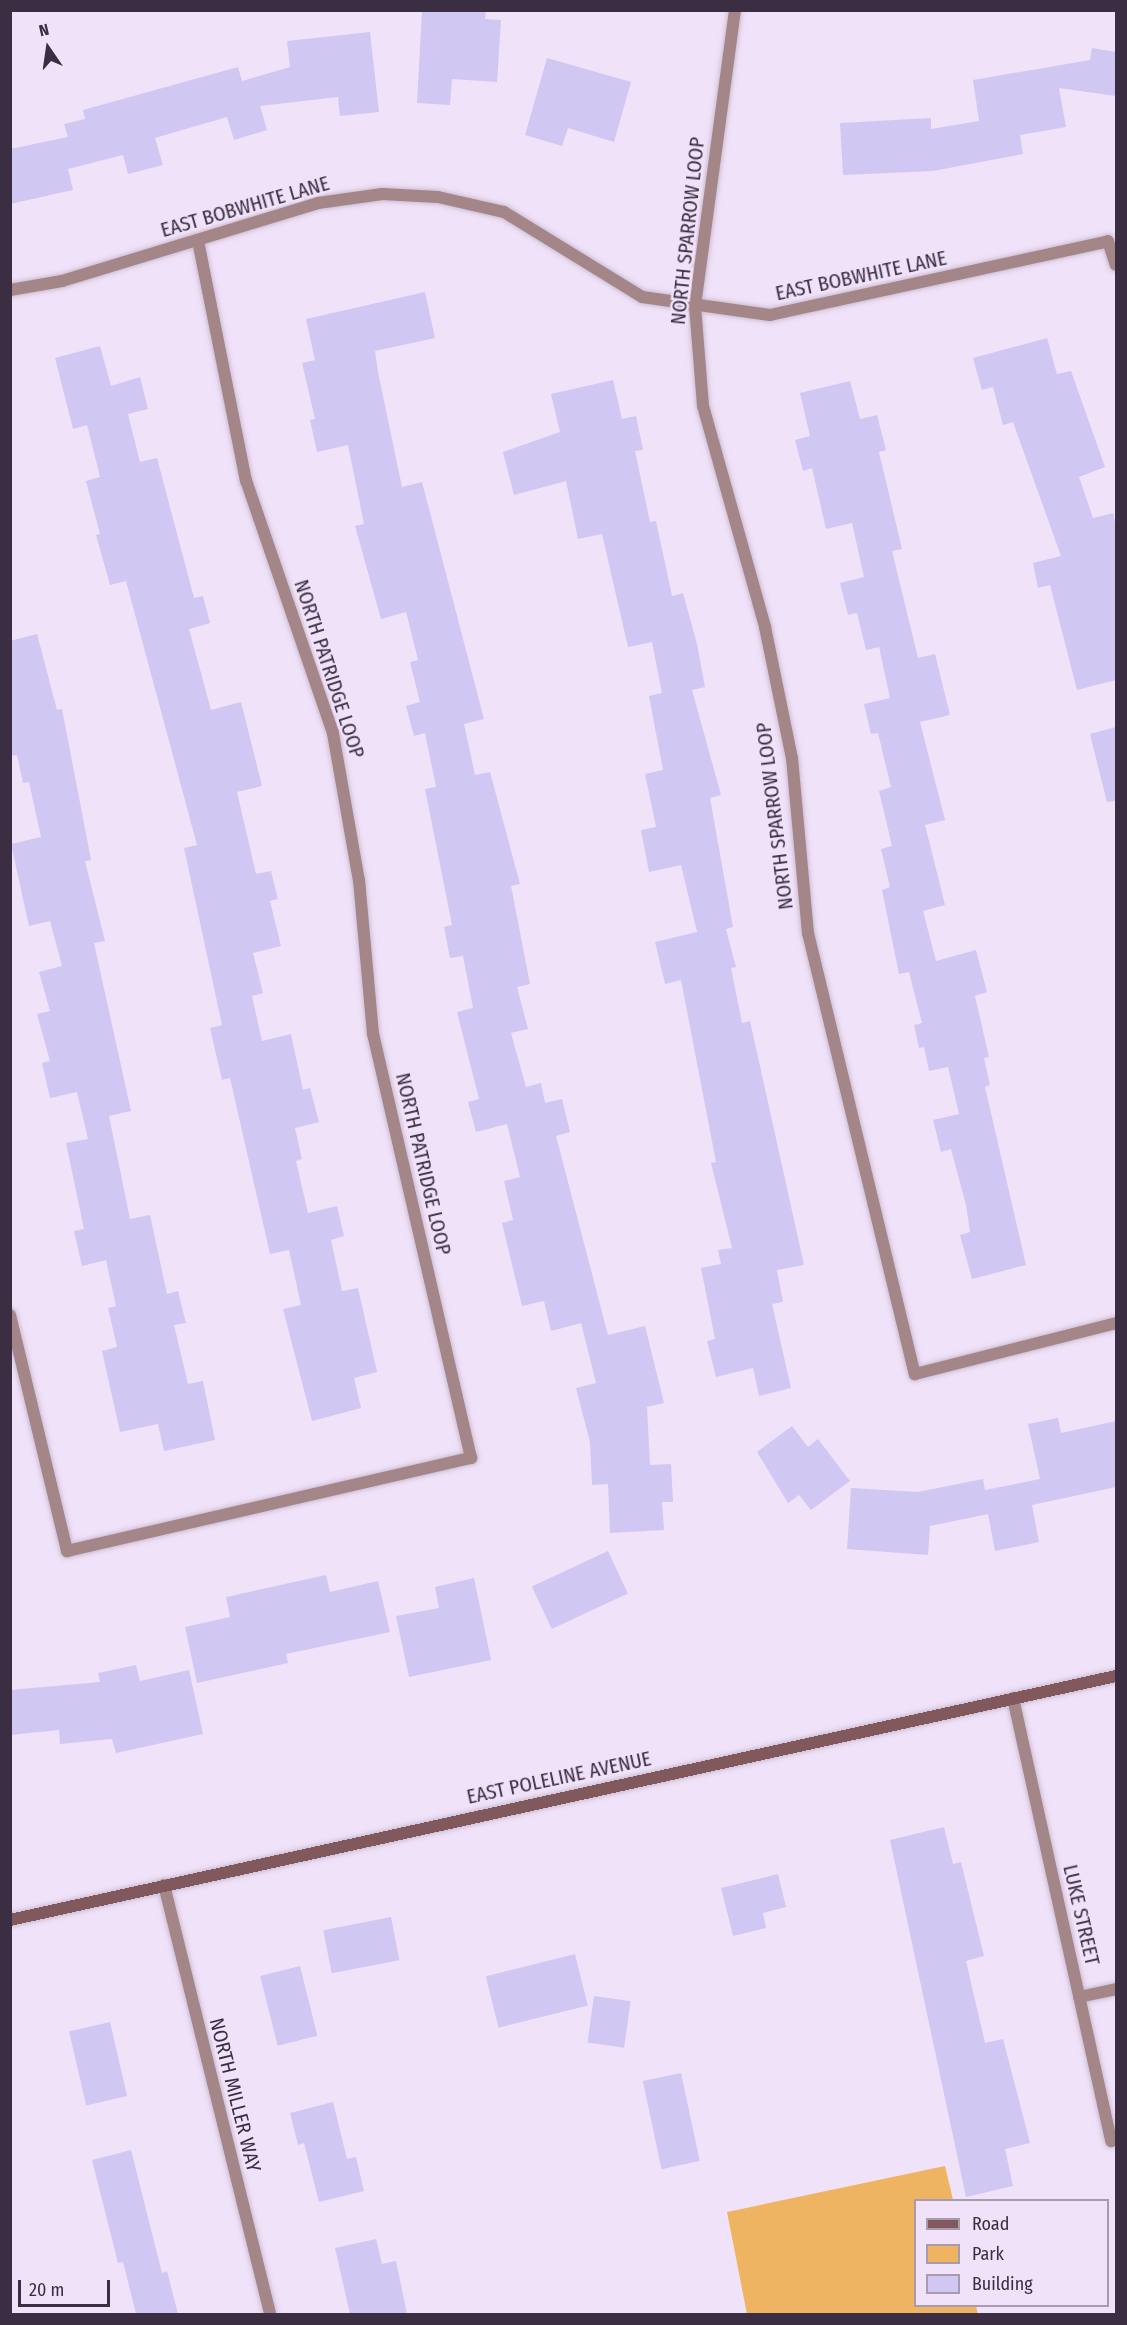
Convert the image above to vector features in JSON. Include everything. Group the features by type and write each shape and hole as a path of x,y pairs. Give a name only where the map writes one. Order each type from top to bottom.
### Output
{"main road":[{"name":"EAST POLELINE AVENUE","path":"10,1920 1116,1677"}],"street":[{"name":"NORTH SPARROW LOOP","path":"735,10 695,306 703,406 765,627 792,758 808,933 915,1374 1116,1323"},
{"name":"EAST BOBWHITE LANE","path":"10,290 198,241 318,203 382,194 438,197 504,212 642,297 770,315 822,307 1108,241 1116,265"},
{"name":"NORTH PATRIDGE LOOP","path":"10,1315 67,1551 471,1458 373,1034 356,858 333,733 246,482 198,241"},
{"name":"LUKE STREET","path":"1013,1698 1111,2142"},
{"name":"NORTH MILLER WAY","path":"165,1885 270,2314"},
{"path":"1079,1997 1116,1989"}],"green space":[{"path":"945,2166 953,2199 914,2199 914,2307 976,2307 978,2314 747,2314 727,2212"}],"building":[{"path":"422,10 486,10 485,19 501,20 497,82 452,79 450,105 417,103"},
{"path":"370,32 379,112 340,116 338,97 260,106 267,130 234,140 227,117 155,138 163,165 128,174 123,155 68,169 73,190 10,204 10,149 68,137 64,124 85,119 83,110 238,67 242,81 290,67 287,41"},
{"path":"1092,48 1116,52 1116,96 1059,88 1066,127 1020,135 1023,154 933,171 843,175 840,123 931,118 931,129 979,121 973,80 1090,60"},
{"path":"547,58 631,82 614,142 568,128 562,146 525,135"},
{"path":"425,292 435,338 375,351 378,372 402,487 422,482 484,719 464,724 475,775 490,772 520,884 511,886 530,984 517,987 528,1029 511,1033 526,1087 541,1083 545,1103 562,1099 570,1132 556,1136 608,1335 645,1326 664,1403 647,1407 650,1465 671,1464 673,1502 662,1502 664,1530 610,1533 608,1484 592,1485 590,1442 576,1388 596,1383 581,1323 551,1331 544,1301 522,1306 502,1223 513,1220 504,1181 520,1177 507,1124 476,1132 468,1102 479,1099 457,1012 473,1008 463,956 450,958 444,927 452,925 425,789 436,787 425,733 414,736 406,706 420,702 410,662 418,660 406,612 381,619 355,526 364,524 348,445 317,452 310,420 315,419 302,363 315,360 306,319"},
{"path":"1047,338 1057,374 1071,371 1105,467 1079,477 1093,518 1113,513 1116,528 1116,680 1077,690 1050,585 1038,588 1033,563 1061,556 1013,422 1003,425 993,387 982,390 973,358"},
{"path":"100,346 111,386 140,377 148,409 128,414 140,462 157,458 194,598 203,596 210,623 189,629 211,710 241,702 262,786 237,792 256,874 271,871 278,899 270,901 281,946 253,953 263,993 252,996 262,1041 291,1034 303,1090 310,1088 319,1122 295,1128 302,1159 296,1161 308,1213 337,1206 344,1236 331,1240 342,1291 358,1288 377,1372 354,1378 361,1408 312,1421 283,1309 301,1305 289,1250 270,1254 230,1078 222,1080 210,1028 222,1025 184,848 197,845 126,581 110,585 96,535 100,534 86,481 100,477 87,425 73,429 55,358"},
{"path":"613,380 622,419 636,416 643,450 635,451 650,522 656,521 672,596 683,593 697,644 705,687 692,690 721,795 710,798 733,927 726,929 736,967 731,968 742,1023 750,1021 804,1265 777,1270 783,1302 772,1304 791,1388 759,1396 753,1368 716,1377 707,1341 715,1339 701,1268 721,1264 718,1250 732,1248 711,1163 716,1162 681,980 665,984 655,942 697,932 681,865 649,872 641,830 656,827 645,774 663,770 649,696 662,693 652,642 628,647 602,534 578,539 566,481 514,495 503,452 560,432 551,394"},
{"path":"850,381 860,419 877,415 886,450 879,452 902,549 892,551 918,658 935,654 950,715 920,722 945,820 925,825 945,905 923,911 936,961 976,950 987,992 975,996 989,1057 984,1058 990,1085 985,1087 1026,1265 972,1279 960,1235 970,1232 966,1205 951,1149 941,1152 933,1120 959,1114 948,1067 929,1071 924,1047 919,1048 914,1025 922,1023 909,972 899,974 882,890 890,887 881,849 892,846 879,791 891,787 878,733 871,734 864,704 890,698 879,647 866,650 857,613 848,615 840,583 864,577 852,523 826,529 812,468 803,471 795,440 810,436 800,393"},
{"path":"37,634 57,710 62,709 91,860 85,861 105,941 94,943 131,1111 109,1116 130,1219 150,1215 167,1294 178,1291 186,1323 174,1325 188,1384 203,1381 215,1440 164,1451 158,1424 120,1432 102,1351 117,1347 108,1308 116,1306 106,1260 82,1266 74,1231 84,1229 66,1143 88,1139 77,1092 50,1098 42,1063 50,1061 37,1014 50,1011 39,972 62,966 50,921 29,926 11,844 41,837 29,782 23,783 17,755 10,756 10,641"},
{"path":"1116,727 1116,801 1107,802 1090,734"},
{"path":"1058,1418 1061,1433 1116,1421 1116,1487 1032,1505 1039,1542 995,1551 988,1514 930,1526 928,1555 847,1549 851,1488 918,1492 983,1479 985,1490 1040,1479 1028,1424"},
{"path":"792,1426 808,1447 818,1439 850,1481 811,1510 799,1495 788,1503 757,1452"},
{"path":"608,1551 628,1594 552,1629 532,1586"},
{"path":"326,1575 330,1592 378,1581 390,1632 286,1654 288,1663 197,1683 185,1627 230,1617 226,1597"},
{"path":"474,1578 491,1660 409,1677 396,1616 439,1608 435,1587"},
{"path":"136,1665 140,1681 189,1670 203,1734 116,1753 112,1739 60,1744 59,1730 10,1735 10,1690 100,1682 98,1673"},
{"path":"944,1827 953,1864 961,1862 984,1956 966,1961 985,2043 1003,2039 1030,2143 1005,2149 1013,2186 966,2197 890,1840"},
{"path":"778,1874 786,1907 763,1913 766,1928 733,1936 721,1888"},
{"path":"391,1917 399,1960 332,1973 323,1930"},
{"path":"575,1954 588,2005 499,2028 486,1976"},
{"path":"300,1966 317,2036 278,2046 260,1976"},
{"path":"594,1996 631,2001 624,2048 587,2043"},
{"path":"110,2022 127,2096 86,2106 69,2031"},
{"path":"681,2073 700,2161 662,2169 643,2081"},
{"path":"333,2102 347,2159 356,2157 364,2191 319,2202 304,2143 298,2145 290,2113"},
{"path":"131,2150 162,2273 167,2271 178,2314 136,2314 123,2262 118,2263 92,2160"},
{"path":"376,2239 382,2264 396,2261 407,2314 350,2314 335,2248"}]}
